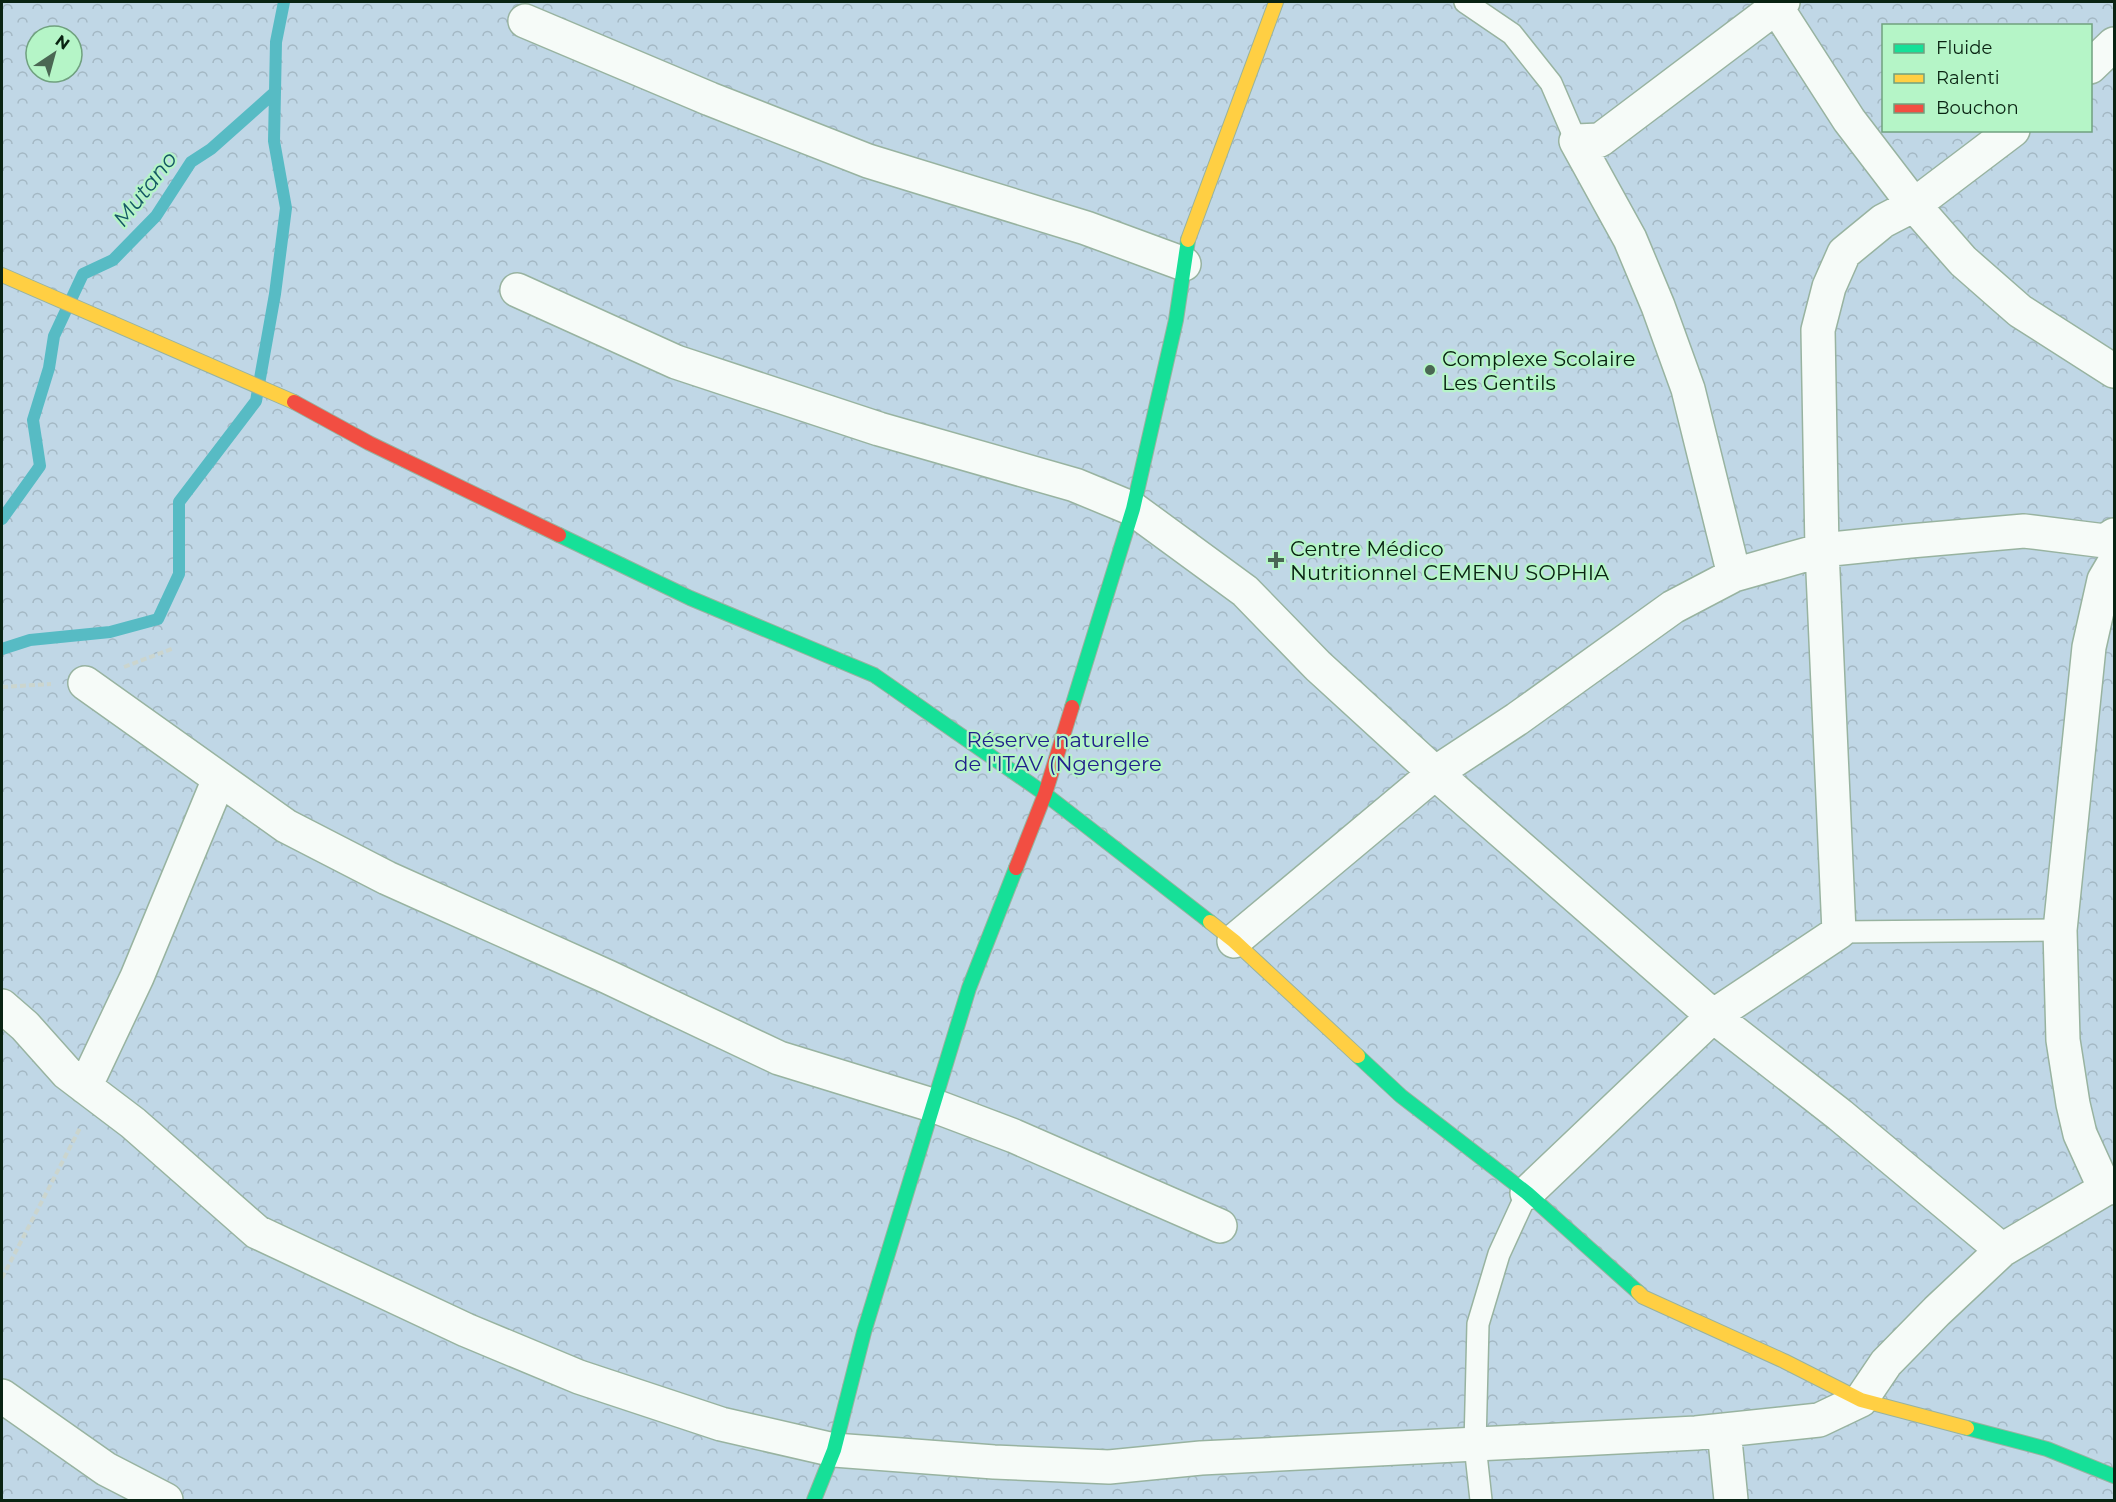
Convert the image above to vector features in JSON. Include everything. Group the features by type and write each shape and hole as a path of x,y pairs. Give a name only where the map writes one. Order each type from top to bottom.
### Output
{"street":[{"path":"814,1500 834,1450 864,1332 969,988 1045,794 1133,509 1176,320 1188,235 1276,2"},
{"path":"1734,575 1688,389 1666,327 1630,239 1576,141 1600,140 1777,3 1849,120 1914,205 1963,261 2020,311 2115,371"},
{"path":"525,21 711,99 868,161 1086,228 1184,264"},
{"path":"2092,66 2115,44"},
{"path":"1527,1193 1713,1016 1839,932 1822,550 1818,330 1829,287 1844,253 1883,221 1914,205 2010,132"},
{"path":"2,275 293,401 369,443 690,598 874,675 1045,794 1234,941 1401,1095 1527,1193 1643,1297 1784,1361 1861,1400 2047,1449 2115,1476"},
{"path":"517,290 676,362 879,429 1075,485 1133,509 1245,591 1318,666 1435,773 1713,1016 1840,1115 2002,1250"},
{"path":"1234,941 1435,773 1517,719 1673,608 1734,575 1822,550 2024,531 2105,541 2115,535"},
{"path":"2,1006 25,1026 67,1073 133,1123 258,1232 466,1330 579,1377 721,1424 834,1450 994,1462 1108,1467 1201,1458 1696,1433 1819,1420 1861,1400 1887,1363 1937,1311 2002,1250 2110,1188 2080,1134 2073,1104 2063,1040 2061,930 2089,647 2104,580 2115,563"},
{"path":"85,683 286,826 387,878 608,977 779,1058 932,1106 1014,1136 1220,1226"},
{"path":"91,1091 219,779"},
{"path":"2,1396 106,1469 166,1500"},
{"path":"1724,1430 1731,1500"}],"lane":[{"path":"1465,2 1512,34 1525,50 1551,83 1576,141"},
{"path":"1839,932 2061,930"},
{"path":"1480,1500 1474,1445 1478,1324 1498,1254 1527,1193"}],"path":[{"path":"2,1278 91,1091"}],"green space":[{"name":"Réserve naturelle de l'ITAV (Ngengere","path":"2,2 2114,2 2114,1500 2,1500"}],"waterway":[{"path":"2,649 30,640 110,632 158,619 179,574 179,502 256,401 275,294 286,208 274,141 276,42 284,2"},
{"name":"Mutano","path":"2,519 40,466 33,420 49,368 54,336 83,274 113,260 156,216 191,162 211,149 275,92"}],"traffic: fast":[{"path":"1072,707 1133,509 1176,320 1188,240"},
{"path":"559,535 690,598 874,675 1045,794 1210,922"},
{"path":"814,1500 834,1450 864,1332 969,988 1016,868"},
{"path":"1358,1056 1401,1096 1527,1193 1638,1292"},
{"path":"1967,1428 2047,1449 2114,1476"}],"traffic: slow":[{"path":"1188,240 1276,2"},
{"path":"2,275 294,402"},
{"path":"1210,922 1234,941 1358,1056"},
{"path":"1638,1292 1643,1297 1784,1361 1861,1400 1967,1428"}],"traffic: jam":[{"path":"294,402 369,443 559,535"},
{"path":"1016,868 1045,794 1072,707"}],"place":[{"name":"Complexe Scolaire Les Gentils","path":"1430,370"},
{"name":"Centre Médico Nutritionnel CEMENU SOPHIA","path":"1276,560"}]}
